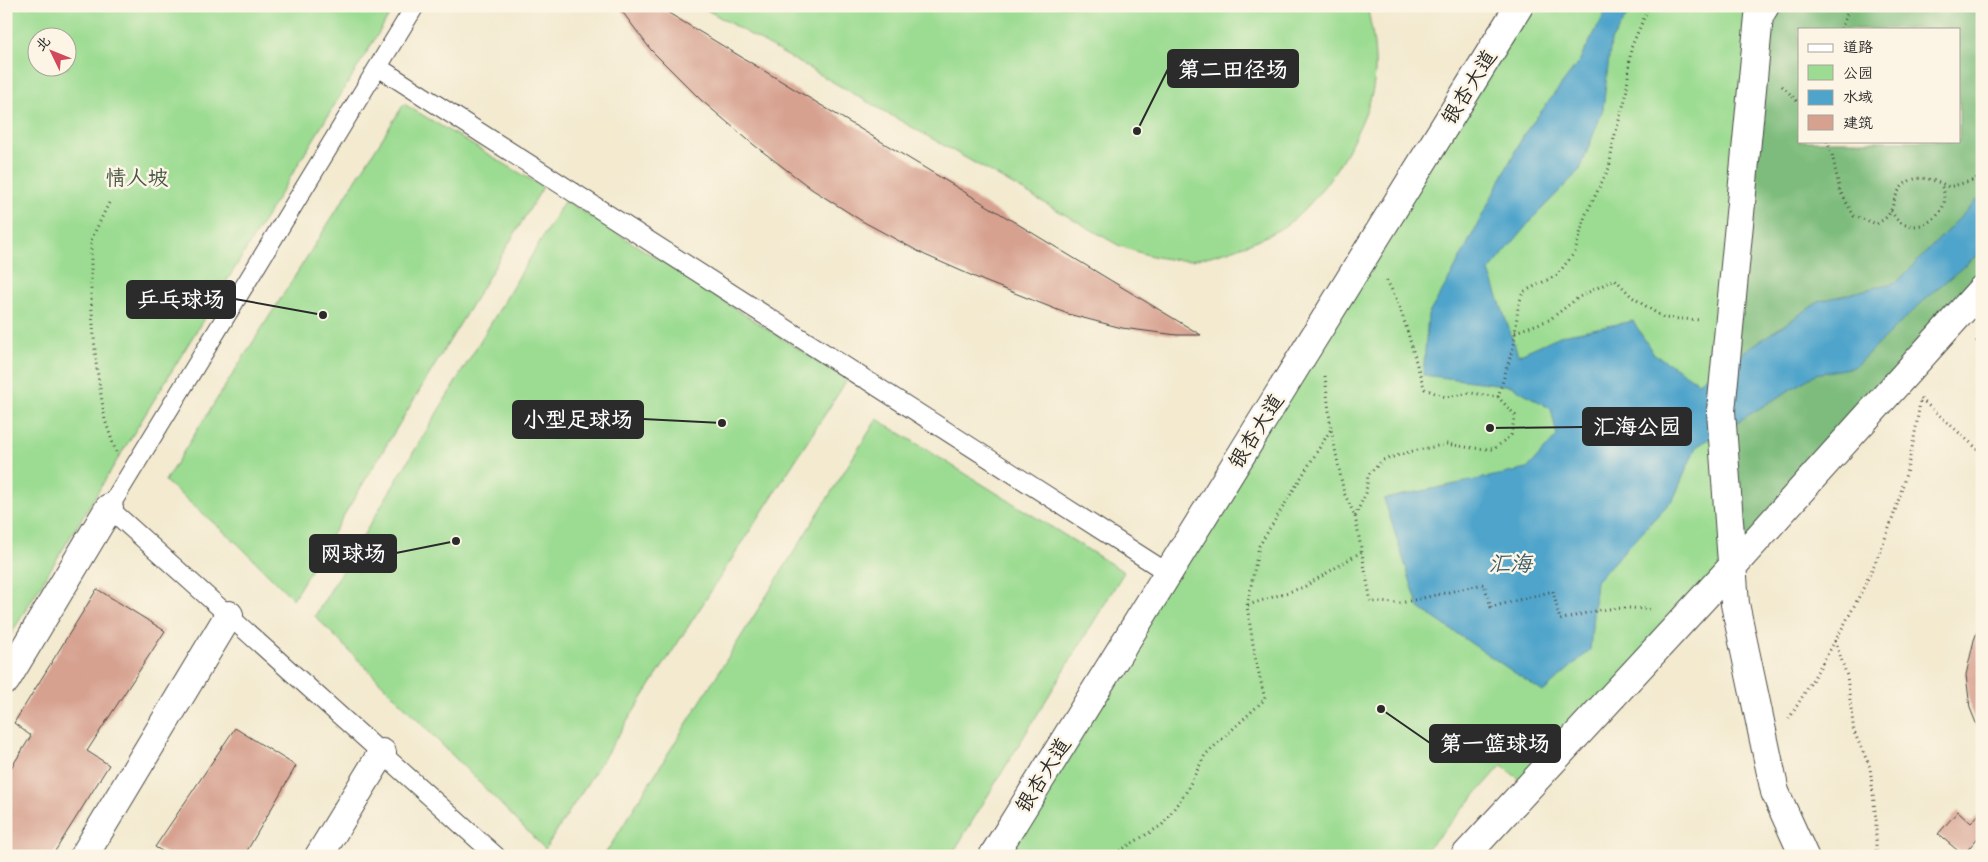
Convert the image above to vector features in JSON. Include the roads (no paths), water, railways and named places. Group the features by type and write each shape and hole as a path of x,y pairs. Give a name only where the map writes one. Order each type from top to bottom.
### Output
{"street":[{"name":"银杏大道","path":"993,856 1519,6"},
{"path":"1757,10 1721,411 1735,604 1775,792 1804,856"},
{"path":"1465,856 1688,615 1982,289"},
{"path":"6,680 109,508"},
{"path":"84,856 228,615"},
{"path":"319,856 382,753"}],"lane":[{"path":"415,6 109,508 496,856"},
{"path":"378,67 862,378"},
{"path":"378,67 1168,573"}],"water":[{"name":"汇海","path":"1609,6 1633,6 1611,41 1603,109 1580,170 1533,218 1489,271 1518,355 1562,335 1633,321 1653,353 1698,382 1820,301 1897,282 1982,195 1982,251 1933,292 1854,367 1816,374 1696,447 1674,498 1596,581 1590,650 1543,692 1419,608 1384,499 1527,469 1557,436 1551,409 1512,386 1423,375 1428,315 1452,274 1524,134 1578,63"}],"place":[{"name":"第二田径场","path":"1137,131"},
{"name":"乒乓球场","path":"323,315"},
{"name":"小型足球场","path":"722,423"},
{"name":"汇海公园","path":"1490,428"},
{"name":"网球场","path":"456,541"},
{"name":"第一篮球场","path":"1381,709"}],"park label":[{"name":"情人坡","path":"137,178"}]}
